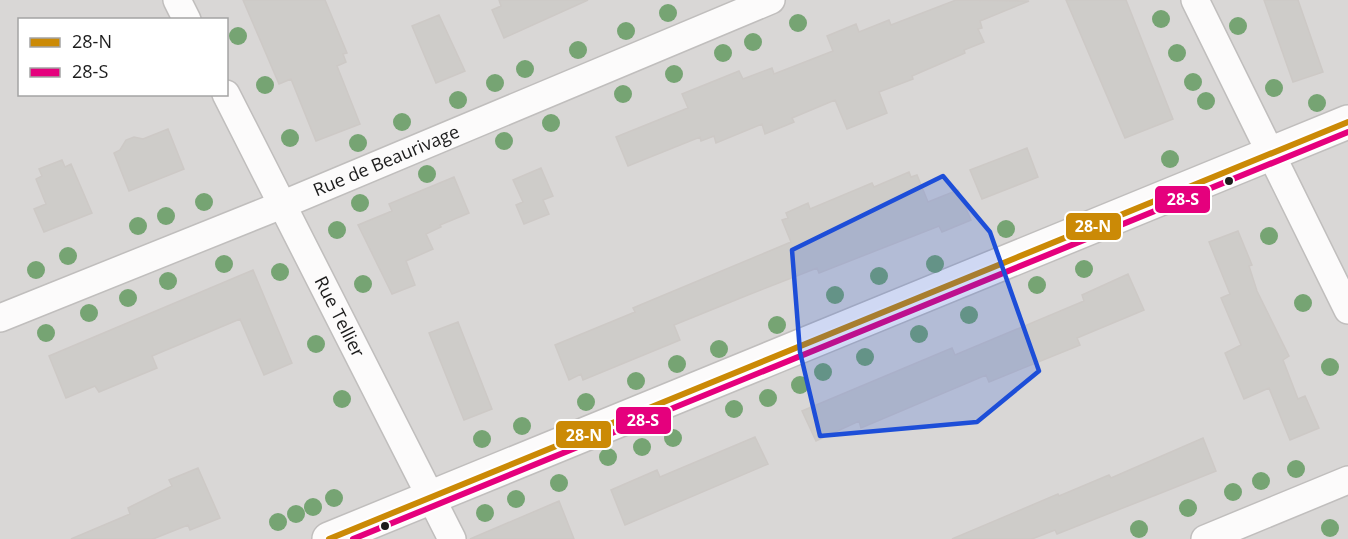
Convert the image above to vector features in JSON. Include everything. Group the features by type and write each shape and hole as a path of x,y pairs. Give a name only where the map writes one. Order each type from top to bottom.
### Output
{"street":[{"path":"177,0 186,18"},
{"name":"Rue de Beaurivage","path":"0,318 284,204 771,0"},
{"path":"1195,0 1348,310"},
{"name":"Rue Tellier","path":"227,96 284,204 452,539"},
{"path":"329,539 1348,122"},
{"path":"1205,539 1348,480"}],"highlighted area":[{"path":"943,176 990,232 1039,371 977,422 820,436 800,352 792,250"}],"shaded area":[{"path":"0,0 1348,0 1348,539 0,539"}],"building":[{"path":"243,0 325,0 347,53 343,54 346,62 337,66 360,124 316,141 291,79 279,84"},
{"path":"499,0 588,0 504,38 492,10 501,6"},
{"path":"956,0 1029,1 980,21 982,28 978,29 984,42 964,50 965,53 912,76 913,79 879,92 887,113 847,129 835,100 792,118 794,122 765,134 762,124 716,143 714,136 701,141 700,137 628,166 616,137 688,108 682,94 739,71 743,79 772,68 774,74 833,51 827,36 856,24 859,32 889,20 891,25"},
{"path":"1066,0 1126,0 1173,119 1125,138"},
{"path":"1264,0 1298,0 1323,72 1293,82"},
{"path":"439,15 465,71 436,83 412,26"},
{"path":"168,129 184,169 129,191 114,153 120,150 126,140 134,137 143,139"},
{"path":"1027,148 1038,177 982,199 970,170"},
{"path":"62,160 65,167 71,164 92,213 44,232 34,209 46,204 36,179 42,176 39,169"},
{"path":"541,168 553,196 543,200 549,214 524,224 516,205 523,202 513,180"},
{"path":"909,172 911,177 917,175 928,202 958,190 971,220 942,232 939,226 819,273 817,268 748,295 674,325 680,340 583,380 581,374 569,380 555,345 635,312 633,308 791,242 782,220 788,218 786,213 808,203 810,209 872,183 874,187"},
{"path":"454,177 469,213 440,225 441,227 426,234 433,249 406,261 415,285 392,294 358,225 392,211 389,204"},
{"path":"1238,231 1252,265 1249,266 1257,291 1289,356 1283,360 1298,399 1305,396 1319,428 1290,440 1269,388 1244,399 1225,353 1241,345 1221,298 1230,294 1209,242"},
{"path":"253,270 292,363 264,375 240,319 152,356 157,368 99,392 95,386 66,398 49,356"},
{"path":"1128,274 1144,310 1077,338 1080,345 989,382 986,375 861,428 859,421 816,441 802,411 952,348 955,355 1084,301 1082,295"},
{"path":"458,322 492,409 464,420 429,333"},
{"path":"755,437 768,464 625,525 611,490 657,470 660,477"},
{"path":"1203,438 1216,471 1057,534 1055,530 1032,539 952,539 1058,494 1059,496 1109,475 1111,478"},
{"path":"198,468 220,518 190,530 188,525 153,539 71,539 130,514 128,508 172,486 169,480"},
{"path":"559,501 574,539 470,539"}],"transit line":[{"name":"28-N","path":"329,539 1348,122"},
{"name":"28-S","path":"353,539 1348,132"}]}
